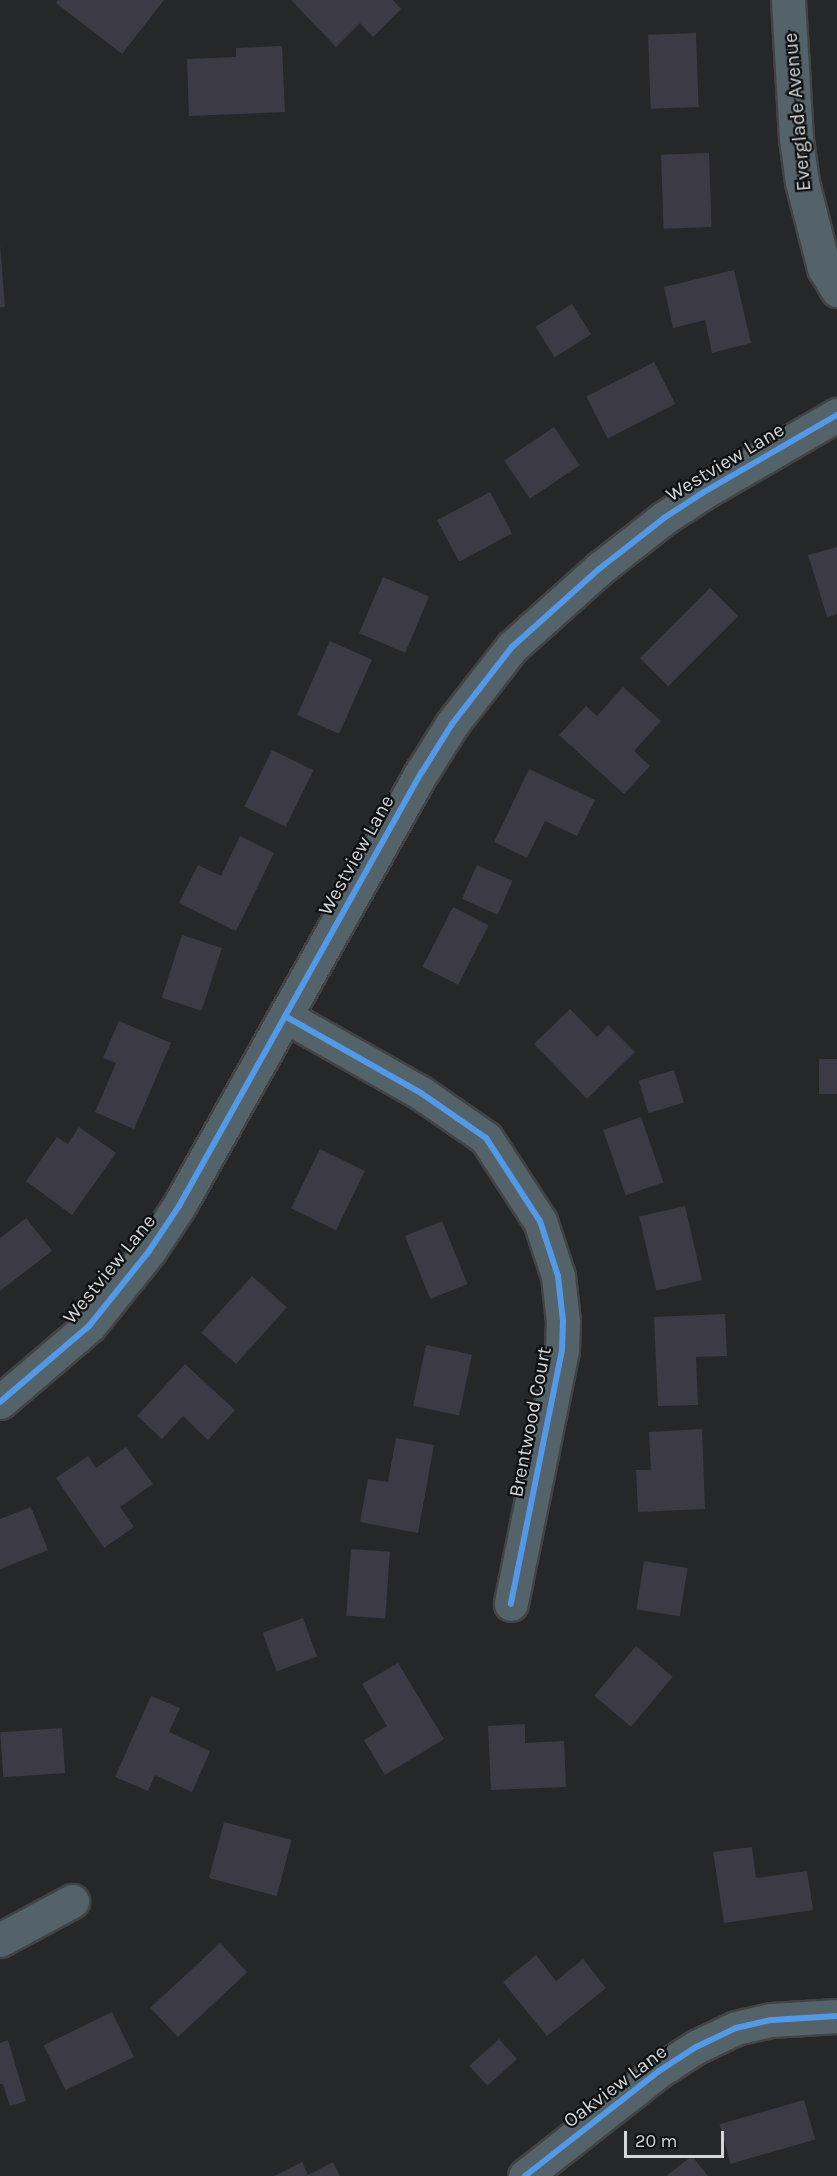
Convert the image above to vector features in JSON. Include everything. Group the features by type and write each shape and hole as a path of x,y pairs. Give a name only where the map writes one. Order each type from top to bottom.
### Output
{"street":[{"name":"Everglade Avenue","path":"788,0 796,139 802,182 824,268 837,290"},
{"name":"Westview Lane","path":"0,1402 89,1326 149,1251 179,1206 422,772 452,724 512,647 599,568 664,518 704,492 837,415"},
{"name":"Brentwood Court","path":"285,1016 421,1093 486,1138 540,1221 558,1276 563,1321 562,1350 511,1604"},
{"path":"0,1940 72,1901"},
{"name":"Oakview Lane","path":"525,2176 659,2071 696,2047 736,2028 771,2020 837,2016"}],"building":[{"path":"58,0 164,0 122,54 56,3"},
{"path":"291,0 393,0 401,9 373,37 360,23 336,47"},
{"path":"696,33 699,107 651,109 648,35"},
{"path":"282,46 285,112 189,116 187,59 236,57 236,48"},
{"path":"709,153 712,227 664,229 661,155"},
{"path":"0,244 5,307 0,307"},
{"path":"734,270 751,343 712,353 705,320 673,328 664,287"},
{"path":"572,304 591,335 555,357 536,327"},
{"path":"654,362 675,404 608,438 586,397"},
{"path":"554,427 580,465 530,499 504,461"},
{"path":"490,492 512,533 459,562 437,520"},
{"path":"837,547 837,614 827,617 808,555"},
{"path":"383,577 429,597 405,653 359,633"},
{"path":"710,588 738,616 668,686 640,658"},
{"path":"330,641 372,660 339,734 297,715"},
{"path":"623,687 661,721 634,751 650,766 624,794 559,735 586,706 597,716"},
{"path":"272,750 313,770 286,827 244,807"},
{"path":"529,769 595,800 577,836 545,821 527,858 494,842"},
{"path":"240,836 274,853 236,931 179,903 198,865 221,876"},
{"path":"477,865 513,881 498,915 462,899"},
{"path":"453,907 489,925 458,985 423,967"},
{"path":"182,935 222,948 202,1011 162,998"},
{"path":"570,1009 597,1037 608,1025 635,1052 587,1099 534,1044"},
{"path":"119,1021 171,1043 134,1129 95,1112 116,1063 103,1058"},
{"path":"819,1059 837,1059 837,1094 819,1094"},
{"path":"674,1070 684,1103 649,1113 639,1081"},
{"path":"641,1117 663,1182 626,1195 603,1130"},
{"path":"79,1127 116,1153 72,1215 26,1181 57,1137 68,1144"},
{"path":"320,1149 365,1171 336,1230 291,1208"},
{"path":"685,1206 702,1280 656,1291 639,1217"},
{"path":"26,1218 52,1251 0,1291 0,1238"},
{"path":"442,1221 467,1284 430,1299 405,1236"},
{"path":"252,1276 287,1307 236,1364 201,1332"},
{"path":"725,1314 727,1356 696,1357 698,1405 658,1406 654,1317"},
{"path":"426,1345 472,1355 459,1415 413,1406"},
{"path":"185,1364 235,1410 208,1440 183,1416 162,1439 137,1416"},
{"path":"702,1429 705,1509 638,1512 636,1470 651,1470 649,1432"},
{"path":"396,1438 434,1445 418,1533 360,1522 368,1479 388,1482"},
{"path":"126,1447 153,1484 120,1507 134,1527 104,1548 56,1478 88,1456 96,1468"},
{"path":"31,1507 48,1550 0,1569 0,1519"},
{"path":"351,1549 390,1552 385,1619 346,1616"},
{"path":"644,1561 687,1568 680,1616 636,1609"},
{"path":"303,1618 317,1657 277,1671 263,1633"},
{"path":"636,1646 673,1677 631,1727 594,1696"},
{"path":"398,1663 444,1739 385,1775 364,1740 387,1726 362,1684"},
{"path":"151,1696 180,1708 169,1732 210,1751 192,1792 155,1775 148,1791 115,1777"},
{"path":"525,1724 525,1743 564,1741 566,1787 491,1790 488,1726"},
{"path":"62,1728 65,1773 3,1777 0,1732"},
{"path":"224,1822 292,1840 277,1896 209,1878"},
{"path":"752,1847 756,1878 807,1871 813,1910 724,1923 713,1852"},
{"path":"220,1943 247,1972 178,2037 151,2008"},
{"path":"536,1955 556,1981 583,1959 606,1988 547,2036 503,1982"},
{"path":"112,2012 134,2057 66,2090 44,2045"},
{"path":"499,2039 517,2059 487,2086 469,2066"},
{"path":"8,2040 26,2101 10,2106 3,2084 0,2084 0,2043"},
{"path":"804,2100 815,2139 731,2164 719,2124"},
{"path":"692,2156 708,2176 666,2176"},
{"path":"302,2162 308,2175 333,2162 340,2176 274,2176"}],"cycle path":[{"path":"0,1402 89,1326 149,1251 179,1206 422,772 452,724 512,647 599,569 664,518 704,492 837,415"},
{"path":"285,1016 421,1093 486,1138 540,1221 558,1276 563,1321 562,1350 511,1604"},
{"path":"525,2176 659,2071 696,2047 736,2028 771,2020 837,2016"}]}
